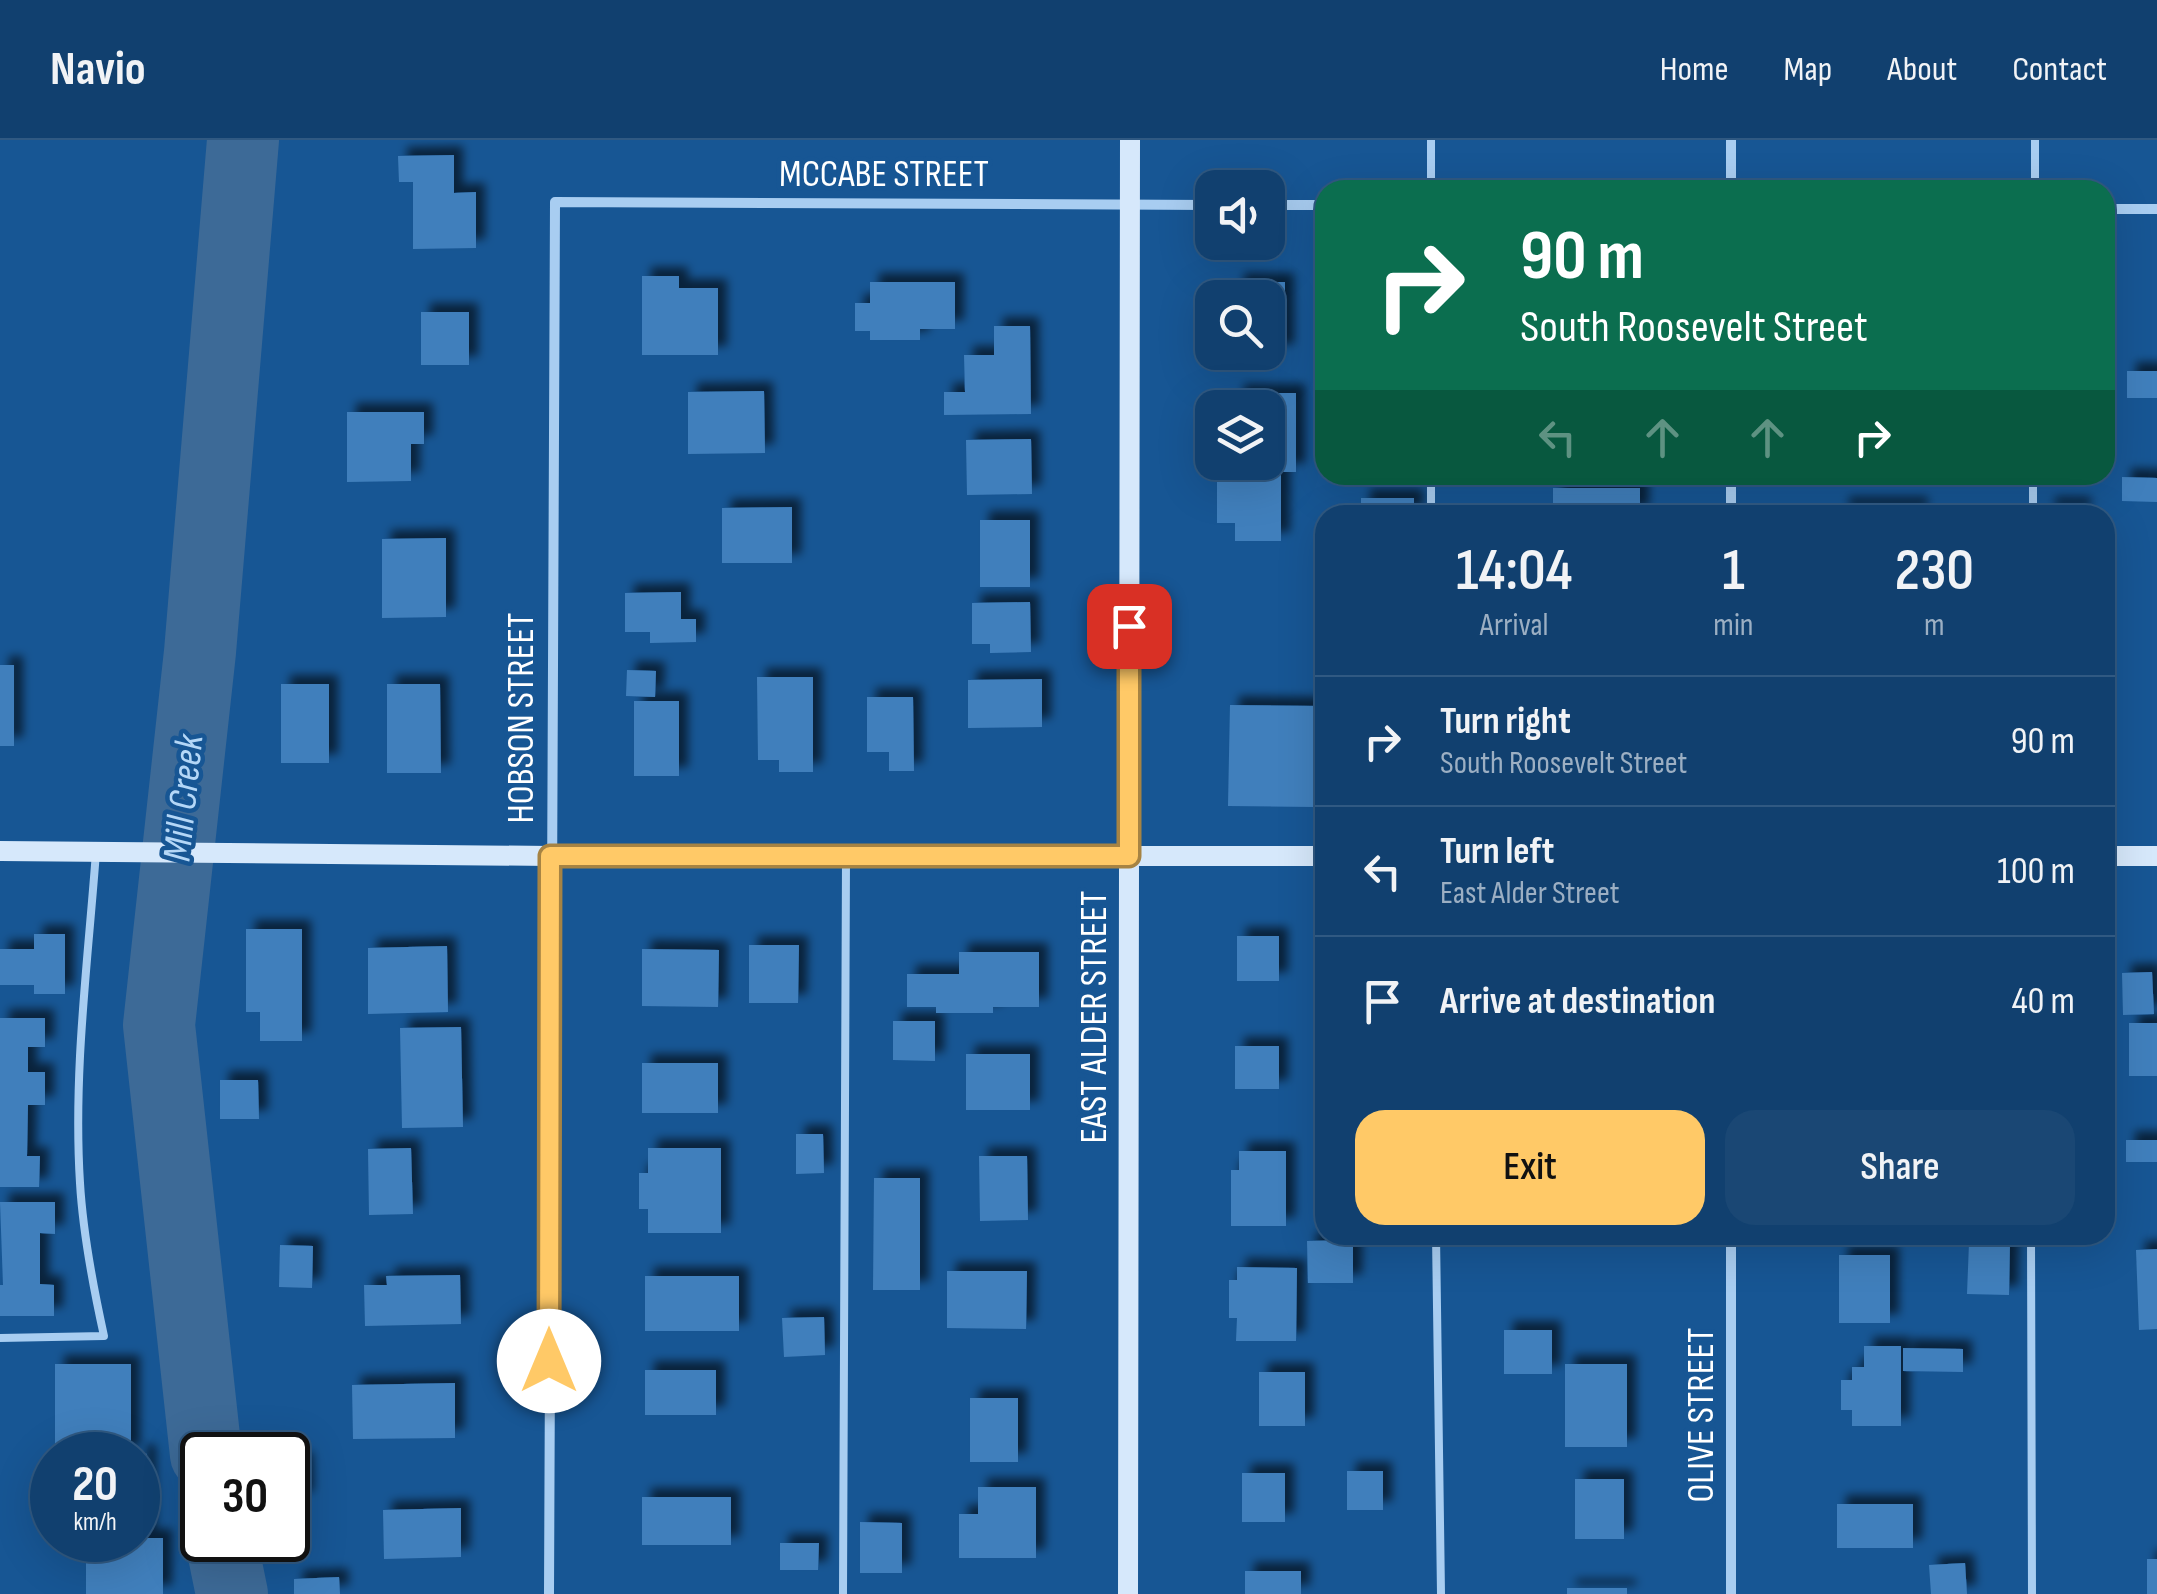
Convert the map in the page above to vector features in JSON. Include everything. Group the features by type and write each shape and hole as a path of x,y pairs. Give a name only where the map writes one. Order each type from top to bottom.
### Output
{"main road":[{"name":"EAST ALDER STREET","path":"1128,1594 1130,140"},
{"path":"0,851 1315,856"},
{"path":"2115,856 2157,856"}],"street":[{"path":"1731,140 1731,180"},
{"name":"MCCABE STREET","path":"554,202 1195,205"},
{"name":"HOBSON STREET","path":"549,1594 554,202"},
{"path":"1285,205 1315,206"},
{"path":"2115,208 2157,209"},
{"name":"OLIVE STREET","path":"1731,1245 1731,1594"}],"lane":[{"path":"1430,140 1431,180"},
{"path":"2035,140 2035,180"},
{"path":"0,1338 104,1336 89,1265 80,1183 82,1025 96,852"},
{"path":"843,1594 846,856"},
{"path":"1436,1245 1440,1594"},
{"path":"2031,1245 2032,1594"}],"building":[{"path":"454,155 454,193 476,192 476,248 413,249 413,182 399,182 398,156"},
{"path":"642,276 679,276 679,288 718,288 718,355 642,355"},
{"path":"870,282 955,282 955,329 920,329 920,340 870,340 870,331 855,331 855,303 870,303"},
{"path":"421,312 469,312 469,365 421,365"},
{"path":"994,326 1030,326 1031,414 944,415 944,392 965,392 964,355 994,355"},
{"path":"2127,371 2157,371 2157,398 2127,398"},
{"path":"764,391 765,453 688,454 688,392"},
{"path":"1285,393 1296,393 1296,472 1285,472"},
{"path":"347,412 424,412 424,444 411,444 411,481 347,482"},
{"path":"1031,439 1032,494 967,495 966,440"},
{"path":"2122,477 2157,478 2157,502 2122,501"},
{"path":"1217,480 1281,480 1281,541 1235,541 1235,523 1217,523"},
{"path":"1553,488 1640,488 1640,505 1553,505"},
{"path":"1361,498 1414,498 1414,505 1361,505"},
{"path":"792,507 792,563 722,563 722,508"},
{"path":"980,520 1030,520 1030,587 980,587"},
{"path":"446,538 446,617 382,618 382,539"},
{"path":"681,592 681,619 696,619 696,642 650,643 650,632 625,632 625,593"},
{"path":"1030,602 1031,652 990,653 990,644 972,644 972,603"},
{"path":"0,665 14,665 14,746 0,746"},
{"path":"627,670 656,671 655,697 626,696"},
{"path":"757,677 813,677 813,772 779,772 779,760 758,760"},
{"path":"1042,679 1042,727 968,728 968,680"},
{"path":"281,684 329,684 329,763 281,763"},
{"path":"387,684 440,684 441,773 387,773"},
{"path":"867,697 913,697 914,771 889,771 889,752 867,752"},
{"path":"634,701 679,701 679,776 634,776"},
{"path":"1230,705 1315,706 1315,807 1228,806"},
{"path":"246,929 302,929 302,1041 260,1041 260,1012 246,1012"},
{"path":"34,934 65,934 65,994 34,994 34,985 0,985 0,949 34,949"},
{"path":"1237,936 1279,936 1279,981 1237,981"},
{"path":"749,945 799,945 798,1003 749,1003"},
{"path":"447,946 448,1012 368,1014 368,948"},
{"path":"642,949 719,950 718,1007 642,1006"},
{"path":"959,952 1039,952 1039,1007 993,1007 993,1013 936,1013 936,1007 907,1007 907,974 959,974"},
{"path":"2152,972 2154,1014 2123,1015 2122,973"},
{"path":"0,1018 45,1018 45,1047 28,1047 28,1072 45,1072 45,1105 28,1105 27,1156 40,1156 39,1187 0,1187"},
{"path":"893,1021 935,1021 935,1061 893,1060"},
{"path":"2129,1023 2157,1023 2157,1076 2129,1076"},
{"path":"461,1027 463,1127 402,1128 400,1028"},
{"path":"1235,1046 1279,1046 1279,1089 1235,1089"},
{"path":"966,1054 1030,1054 1030,1110 966,1110"},
{"path":"642,1063 718,1063 718,1113 642,1113"},
{"path":"220,1080 258,1080 259,1119 220,1119"},
{"path":"796,1134 823,1134 824,1173 796,1174"},
{"path":"2126,1140 2157,1140 2157,1162 2126,1162"},
{"path":"411,1148 413,1214 369,1215 368,1149"},
{"path":"648,1148 721,1148 721,1233 648,1233 648,1209 639,1209 639,1173 648,1173"},
{"path":"1239,1151 1286,1151 1286,1226 1231,1226 1231,1170 1239,1170"},
{"path":"979,1156 1027,1156 1028,1220 980,1221"},
{"path":"874,1178 920,1178 920,1290 873,1290"},
{"path":"0,1202 55,1202 55,1234 40,1233 40,1284 54,1285 54,1316 0,1316"},
{"path":"1307,1241 1315,1241 1315,1245 1353,1245 1353,1283 1308,1283"},
{"path":"280,1245 313,1246 312,1288 279,1287"},
{"path":"1969,1245 2010,1245 2009,1295 1967,1294"},
{"path":"2157,1249 2157,1329 2139,1330 2136,1250"},
{"path":"1839,1255 1890,1255 1890,1323 1839,1323"},
{"path":"1237,1267 1297,1268 1296,1341 1236,1341 1237,1318 1229,1318 1229,1280 1237,1280"},
{"path":"947,1271 1027,1271 1026,1329 947,1328"},
{"path":"460,1275 461,1324 365,1326 364,1285 387,1285 386,1276"},
{"path":"645,1276 739,1276 739,1331 645,1331"},
{"path":"824,1317 825,1355 784,1357 782,1318"},
{"path":"1504,1330 1552,1330 1552,1374 1504,1374"},
{"path":"1864,1346 1901,1346 1901,1426 1852,1426 1852,1410 1841,1410 1841,1380 1852,1380 1852,1367 1864,1367"},
{"path":"1903,1348 1963,1349 1963,1372 1903,1371"},
{"path":"55,1364 131,1364 131,1432 55,1432"},
{"path":"1565,1364 1627,1364 1627,1447 1565,1447"},
{"path":"645,1370 716,1370 716,1415 645,1415"},
{"path":"1259,1372 1305,1372 1305,1426 1259,1426"},
{"path":"455,1383 455,1438 353,1439 352,1385"},
{"path":"970,1398 1018,1398 1018,1462 970,1462"},
{"path":"1347,1471 1383,1471 1383,1510 1347,1510"},
{"path":"1242,1473 1285,1473 1285,1522 1242,1522"},
{"path":"1575,1479 1624,1479 1624,1539 1575,1539"},
{"path":"978,1487 1036,1487 1036,1558 959,1558 959,1514 978,1514"},
{"path":"642,1497 731,1497 731,1545 642,1545"},
{"path":"1837,1504 1913,1504 1913,1548 1837,1548"},
{"path":"461,1508 461,1557 384,1559 383,1510"},
{"path":"860,1522 902,1523 902,1573 860,1573"},
{"path":"163,1538 163,1594 86,1594 86,1562 160,1562"},
{"path":"780,1543 819,1543 818,1570 780,1570"},
{"path":"2147,1559 2157,1559 2157,1594 2147,1594"},
{"path":"1965,1563 1967,1594 1931,1594 1929,1565"},
{"path":"1245,1571 1301,1571 1301,1594 1245,1594"},
{"path":"339,1577 340,1594 294,1594 294,1579"},
{"path":"1567,1588 1627,1588 1627,1594 1567,1594"}],"waterway":[{"name":"Mill Creek","path":"203,1432 159,1025 200,652 243,140"},
{"name":"Mill Creek","path":"225,1562 232,1594"}],"route":[{"path":"549,1361 550,856 1129,856 1129,626"}]}
